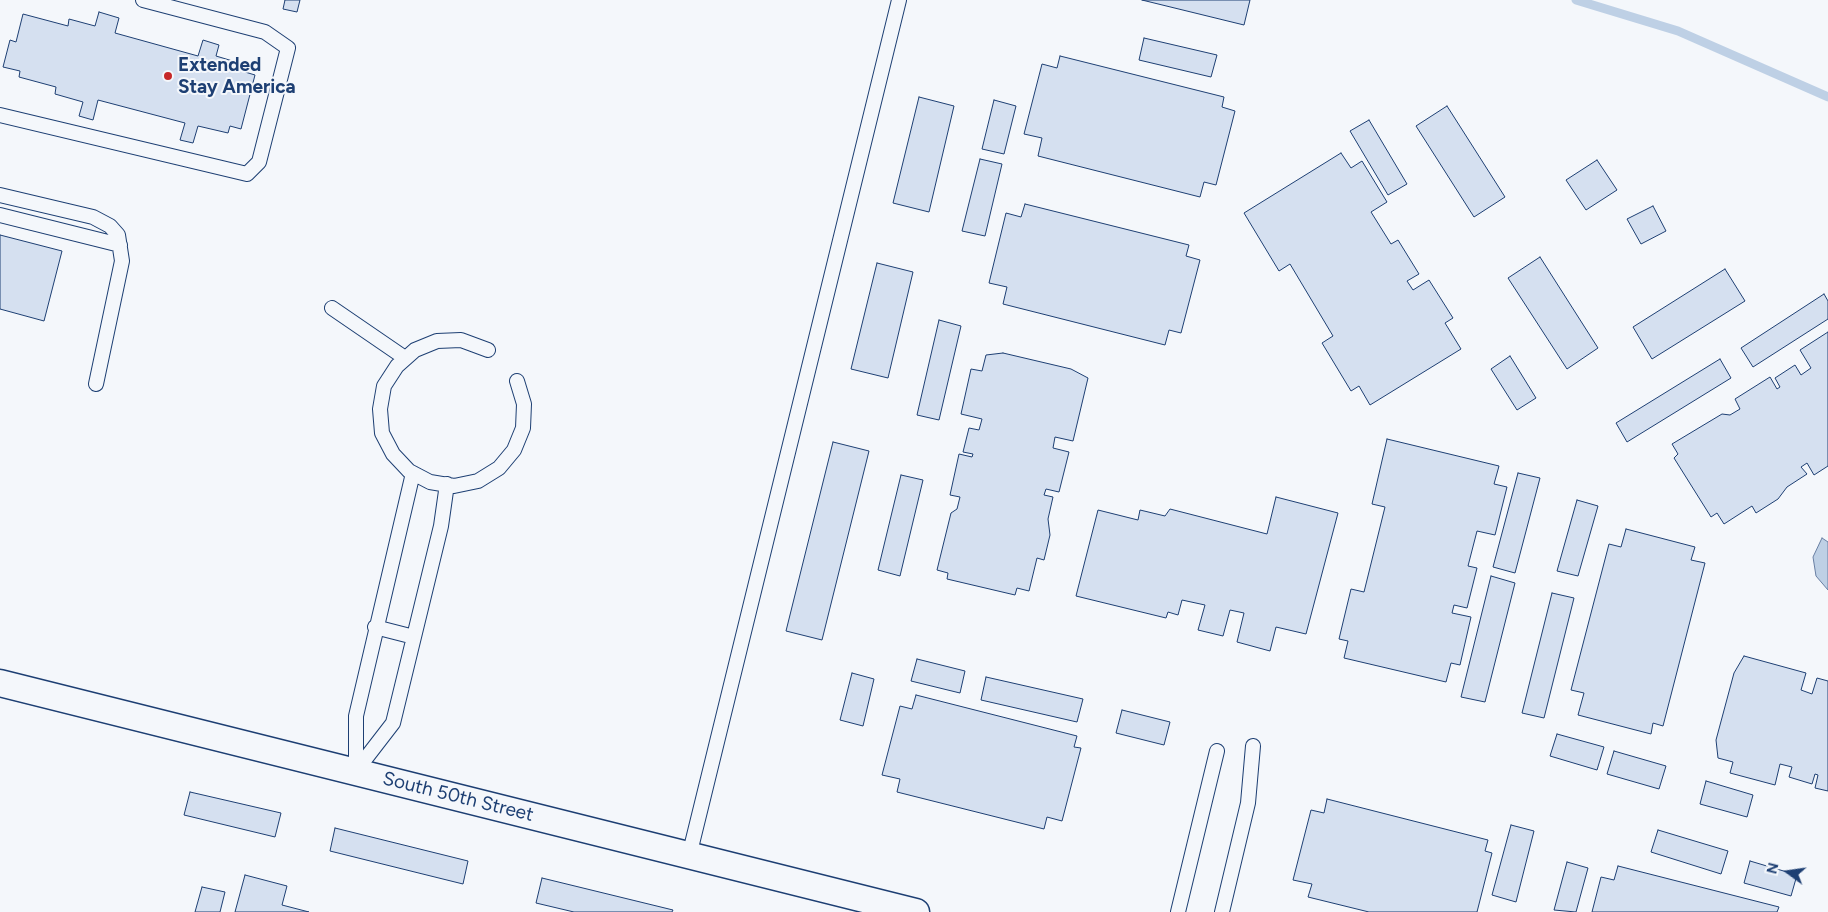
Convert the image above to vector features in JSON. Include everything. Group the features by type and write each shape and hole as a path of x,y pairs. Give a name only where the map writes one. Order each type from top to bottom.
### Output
{"street":[{"name":"South 50th Street","path":"0,683 916,912"}],"lane":[{"path":"0,115 247,174 259,162 288,48 265,32 143,0"},
{"path":"689,856 899,0"},
{"path":"0,195 93,217 114,230 118,235 122,261 96,384"},
{"path":"0,215 120,245"},
{"path":"332,308 405,358"},
{"path":"488,350 461,340 437,341 415,350 397,366 384,386 380,409 382,433 393,454 413,473 430,482 454,486 478,481 499,468 514,450 523,428 524,404 518,381"},
{"path":"356,772 356,716 375,627 413,473"},
{"path":"356,772 393,724 441,526 447,484"},
{"path":"375,627 414,636"},
{"path":"1222,912 1248,803 1253,746"},
{"path":"1178,912 1217,751"}],"water":[{"path":"1822,538 1828,542 1828,590 1816,576 1813,557"}],"building":[{"path":"285,0 300,0 297,12 283,9"},
{"path":"1142,0 1250,0 1244,25"},
{"path":"99,12 119,18 115,33 198,56 203,40 219,45 216,56 246,65 245,72 255,75 241,129 230,126 228,133 198,126 193,143 180,140 185,123 98,100 93,120 79,116 83,102 55,94 56,87 19,77 20,71 3,67 10,40 16,42 23,14 68,26 69,19 95,26"},
{"path":"1144,38 1217,55 1211,77 1139,60"},
{"path":"1060,56 1224,97 1222,107 1235,111 1216,185 1204,182 1200,197 1038,156 1042,138 1024,134 1042,64 1057,68"},
{"path":"919,97 954,106 929,212 893,203"},
{"path":"994,100 1016,106 1004,154 982,149"},
{"path":"1447,106 1505,197 1474,217 1416,126"},
{"path":"1369,120 1407,184 1388,195 1350,131"},
{"path":"1341,153 1351,168 1362,161 1387,202 1371,212 1391,244 1398,240 1419,274 1407,281 1413,290 1429,280 1453,318 1445,323 1461,349 1370,405 1359,386 1351,391 1322,343 1333,336 1290,264 1279,271 1244,213"},
{"path":"980,159 1002,164 985,236 962,231"},
{"path":"1597,160 1617,190 1586,210 1566,180"},
{"path":"1025,204 1189,245 1186,256 1200,260 1181,333 1169,330 1165,345 1003,304 1007,287 989,283 1006,213 1021,217"},
{"path":"1653,206 1666,231 1641,244 1627,219"},
{"path":"0,235 62,251 44,321 0,309"},
{"path":"1540,257 1598,348 1567,369 1508,278"},
{"path":"877,263 913,272 888,378 851,369"},
{"path":"1725,269 1745,301 1652,359 1633,327"},
{"path":"1824,294 1828,301 1828,319 1753,367 1741,348"},
{"path":"939,320 961,326 939,420 917,415"},
{"path":"1828,332 1828,466 1814,475 1807,463 1801,467 1807,474 1787,487 1778,499 1756,513 1752,506 1724,524 1717,513 1711,517 1674,458 1678,454 1672,444 1722,414 1730,415 1740,409 1735,399 1770,377 1777,389 1780,387 1775,378 1795,365 1801,375 1811,368 1800,350"},
{"path":"1003,353 1071,369 1088,378 1073,441 1055,437 1053,448 1069,452 1059,492 1046,489 1044,495 1053,497 1048,519 1050,535 1044,560 1037,558 1029,591 1017,588 1015,595 947,579 948,573 937,570 951,513 957,509 960,497 950,495 959,454 972,457 973,454 963,452 969,428 979,430 982,419 961,414 971,369 982,371 986,355"},
{"path":"1510,356 1536,398 1517,410 1491,369"},
{"path":"1720,359 1731,378 1627,442 1616,423"},
{"path":"1387,439 1499,466 1494,484 1507,487 1495,535 1477,531 1468,566 1477,568 1467,608 1454,605 1452,613 1471,617 1460,665 1451,663 1446,682 1344,658 1348,641 1339,639 1351,589 1364,592 1385,507 1372,504"},
{"path":"833,442 869,451 822,640 786,631"},
{"path":"1518,473 1540,478 1515,573 1493,567"},
{"path":"901,475 923,480 900,576 878,570"},
{"path":"1276,497 1338,513 1306,634 1276,627 1270,651 1237,642 1244,613 1230,610 1223,636 1198,630 1205,605 1182,600 1178,615 1168,612 1166,618 1076,596 1098,510 1138,520 1140,510 1165,516 1170,509 1267,534"},
{"path":"1577,500 1598,506 1578,576 1557,571"},
{"path":"1626,529 1695,547 1691,560 1705,563 1663,726 1653,723 1651,734 1578,715 1584,693 1571,690 1609,544 1621,547"},
{"path":"1491,576 1515,583 1485,702 1461,697"},
{"path":"1552,593 1574,598 1544,718 1522,713"},
{"path":"1744,656 1806,673 1801,690 1812,694 1817,678 1828,681 1828,791 1815,788 1818,775 1815,774 1812,784 1789,777 1792,767 1780,764 1775,785 1730,773 1733,762 1718,758 1716,740 1734,673"},
{"path":"917,659 965,671 960,693 911,681"},
{"path":"852,673 874,679 863,726 840,720"},
{"path":"986,677 1083,699 1077,722 981,700"},
{"path":"916,695 1077,736 1074,747 1081,748 1062,821 1047,817 1044,829 897,792 900,779 882,775 900,706 912,709"},
{"path":"1122,710 1170,722 1164,745 1116,733"},
{"path":"1557,734 1604,747 1597,770 1550,756"},
{"path":"1614,751 1666,766 1659,789 1607,774"},
{"path":"1706,781 1753,795 1747,817 1700,804"},
{"path":"190,792 281,813 275,837 184,815"},
{"path":"1327,799 1488,840 1485,851 1492,853 1477,912 1369,912 1308,897 1312,884 1293,880 1311,810 1324,813"},
{"path":"1511,825 1534,831 1516,902 1492,895"},
{"path":"335,828 468,861 463,884 330,851"},
{"path":"1658,830 1728,851 1721,874 1651,852"},
{"path":"1750,861 1797,875 1791,896 1744,883"},
{"path":"1567,862 1588,868 1576,912 1554,910"},
{"path":"1618,866 1779,907 1777,912 1592,912 1601,877 1614,880"},
{"path":"245,875 287,886 282,905 309,912 235,912"},
{"path":"542,878 673,910 672,912 574,912 536,903"},
{"path":"202,887 225,892 220,912 195,912"}],"waterway":[{"path":"1576,0 1678,31 1828,97"}],"place":[{"name":"Extended Stay America","path":"168,76"}]}
